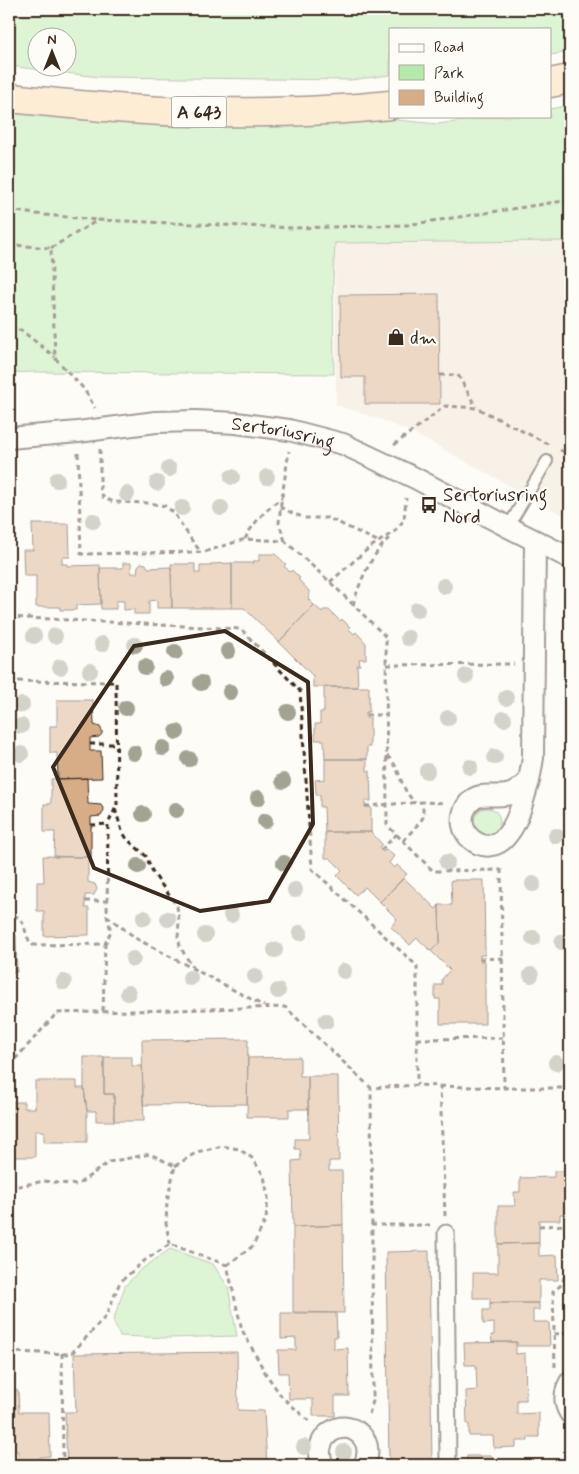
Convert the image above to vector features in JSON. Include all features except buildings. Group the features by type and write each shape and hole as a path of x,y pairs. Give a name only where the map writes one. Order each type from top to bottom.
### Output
{"highway":[{"path":"552,83 570,79"},
{"name":"A 643","path":"9,98 195,112 278,112 389,105"}],"street":[{"name":"Sertoriusring","path":"9,438 78,432 156,422 236,422 289,430 343,444 415,478 570,558"},
{"path":"529,781 513,793 485,795 475,798 468,804 463,824 465,832 471,840 490,846 499,843 507,836 522,805 529,781 534,758 535,541"},
{"path":"446,1229 448,1465"},
{"path":"563,1378 566,1390 566,1407 570,1413"},
{"path":"323,1465 319,1451 320,1444 329,1432 343,1428 357,1432 367,1444 367,1460 364,1465"}],"lane":[{"path":"508,527 547,461"}],"path":[{"path":"9,210 98,220 294,228 406,225 570,200"},
{"path":"9,243 13,245 51,248 98,220"},
{"path":"51,248 55,358"},
{"path":"9,331 21,330 55,358 84,389 103,429 100,488 103,497 113,502 150,503 165,506 173,512 202,552"},
{"path":"440,375 458,375 477,408"},
{"path":"375,459 446,406 477,408 570,455"},
{"path":"289,430 289,454 279,523 285,541 386,637 387,825 434,871 501,870"},
{"path":"78,432 81,554 202,552 245,539 285,541"},
{"path":"353,605 356,592 376,552 404,520 406,494 415,478"},
{"path":"245,539 250,529 282,498"},
{"path":"280,507 306,518 327,518 379,542"},
{"path":"330,582 369,548 394,532"},
{"path":"9,617 241,628 300,691 312,869 417,966 417,1086"},
{"path":"387,665 535,664"},
{"path":"9,681 116,682 117,804 108,824 107,916 111,931 105,944 103,1011"},
{"path":"366,715 387,715"},
{"path":"90,744 116,744"},
{"path":"387,756 395,763 406,791 415,803"},
{"path":"403,841 422,821 423,802"},
{"path":"365,806 423,802 468,804"},
{"path":"115,808 122,831 127,839 146,856 153,873 177,906 180,946 195,970"},
{"path":"91,825 108,824"},
{"path":"381,850 397,834"},
{"path":"499,843 503,958 504,1088"},
{"path":"85,902 107,901"},
{"path":"9,914 14,915 23,922 28,940 33,945 105,944"},
{"path":"107,916 136,940 266,1007"},
{"path":"480,959 503,958"},
{"path":"9,1066 57,1013 285,1007 371,1088 417,1086 570,1088"},
{"path":"417,1040 504,1038"},
{"path":"372,1225 446,1229 440,1086"},
{"path":"362,1437 374,1401 371,1088"},
{"path":"170,1244 166,1224 167,1201 175,1166 196,1152 222,1146 239,1149 252,1158 264,1176 268,1197 266,1218 253,1246 227,1265"},
{"path":"9,1188 44,1181 77,1185 109,1162 150,1154 175,1166"},
{"path":"539,1226 570,1225"},
{"path":"170,1244 227,1265"},
{"path":"9,1352 71,1354 106,1316 120,1282 144,1261 170,1244"},
{"path":"563,1378 554,1334 553,1292 561,1285 570,1263"},
{"path":"227,1265 242,1330 266,1374 282,1397 304,1415 324,1438"},
{"path":"554,1334 570,1333"},
{"path":"62,1354 63,1465"}],"highlighted area":[{"path":"225,631 308,682 313,824 269,901 200,911 94,868 53,767 134,646"}],"shaded area":[{"path":"570,241 570,519 406,430 336,405 335,243"}],"green space":[{"path":"124,9 570,9 570,52 552,55 552,28 389,28 389,75 350,80 99,77 78,74 78,28 28,28 28,68 9,66 9,16 81,15"},
{"path":"570,105 570,241 335,243 333,282 334,374 9,373 9,113 121,123 249,125 387,119 438,124 488,118 552,118 552,109"},
{"path":"487,808 496,812 500,821 496,830 487,834 478,830 474,821 478,812"},
{"path":"170,1249 213,1264 228,1287 237,1336 168,1338 120,1336 113,1321 125,1286 139,1271"}],"place":[{"name":"dm","path":"396,337"},
{"name":"Sertoriusring Nord","path":"429,505"}]}
